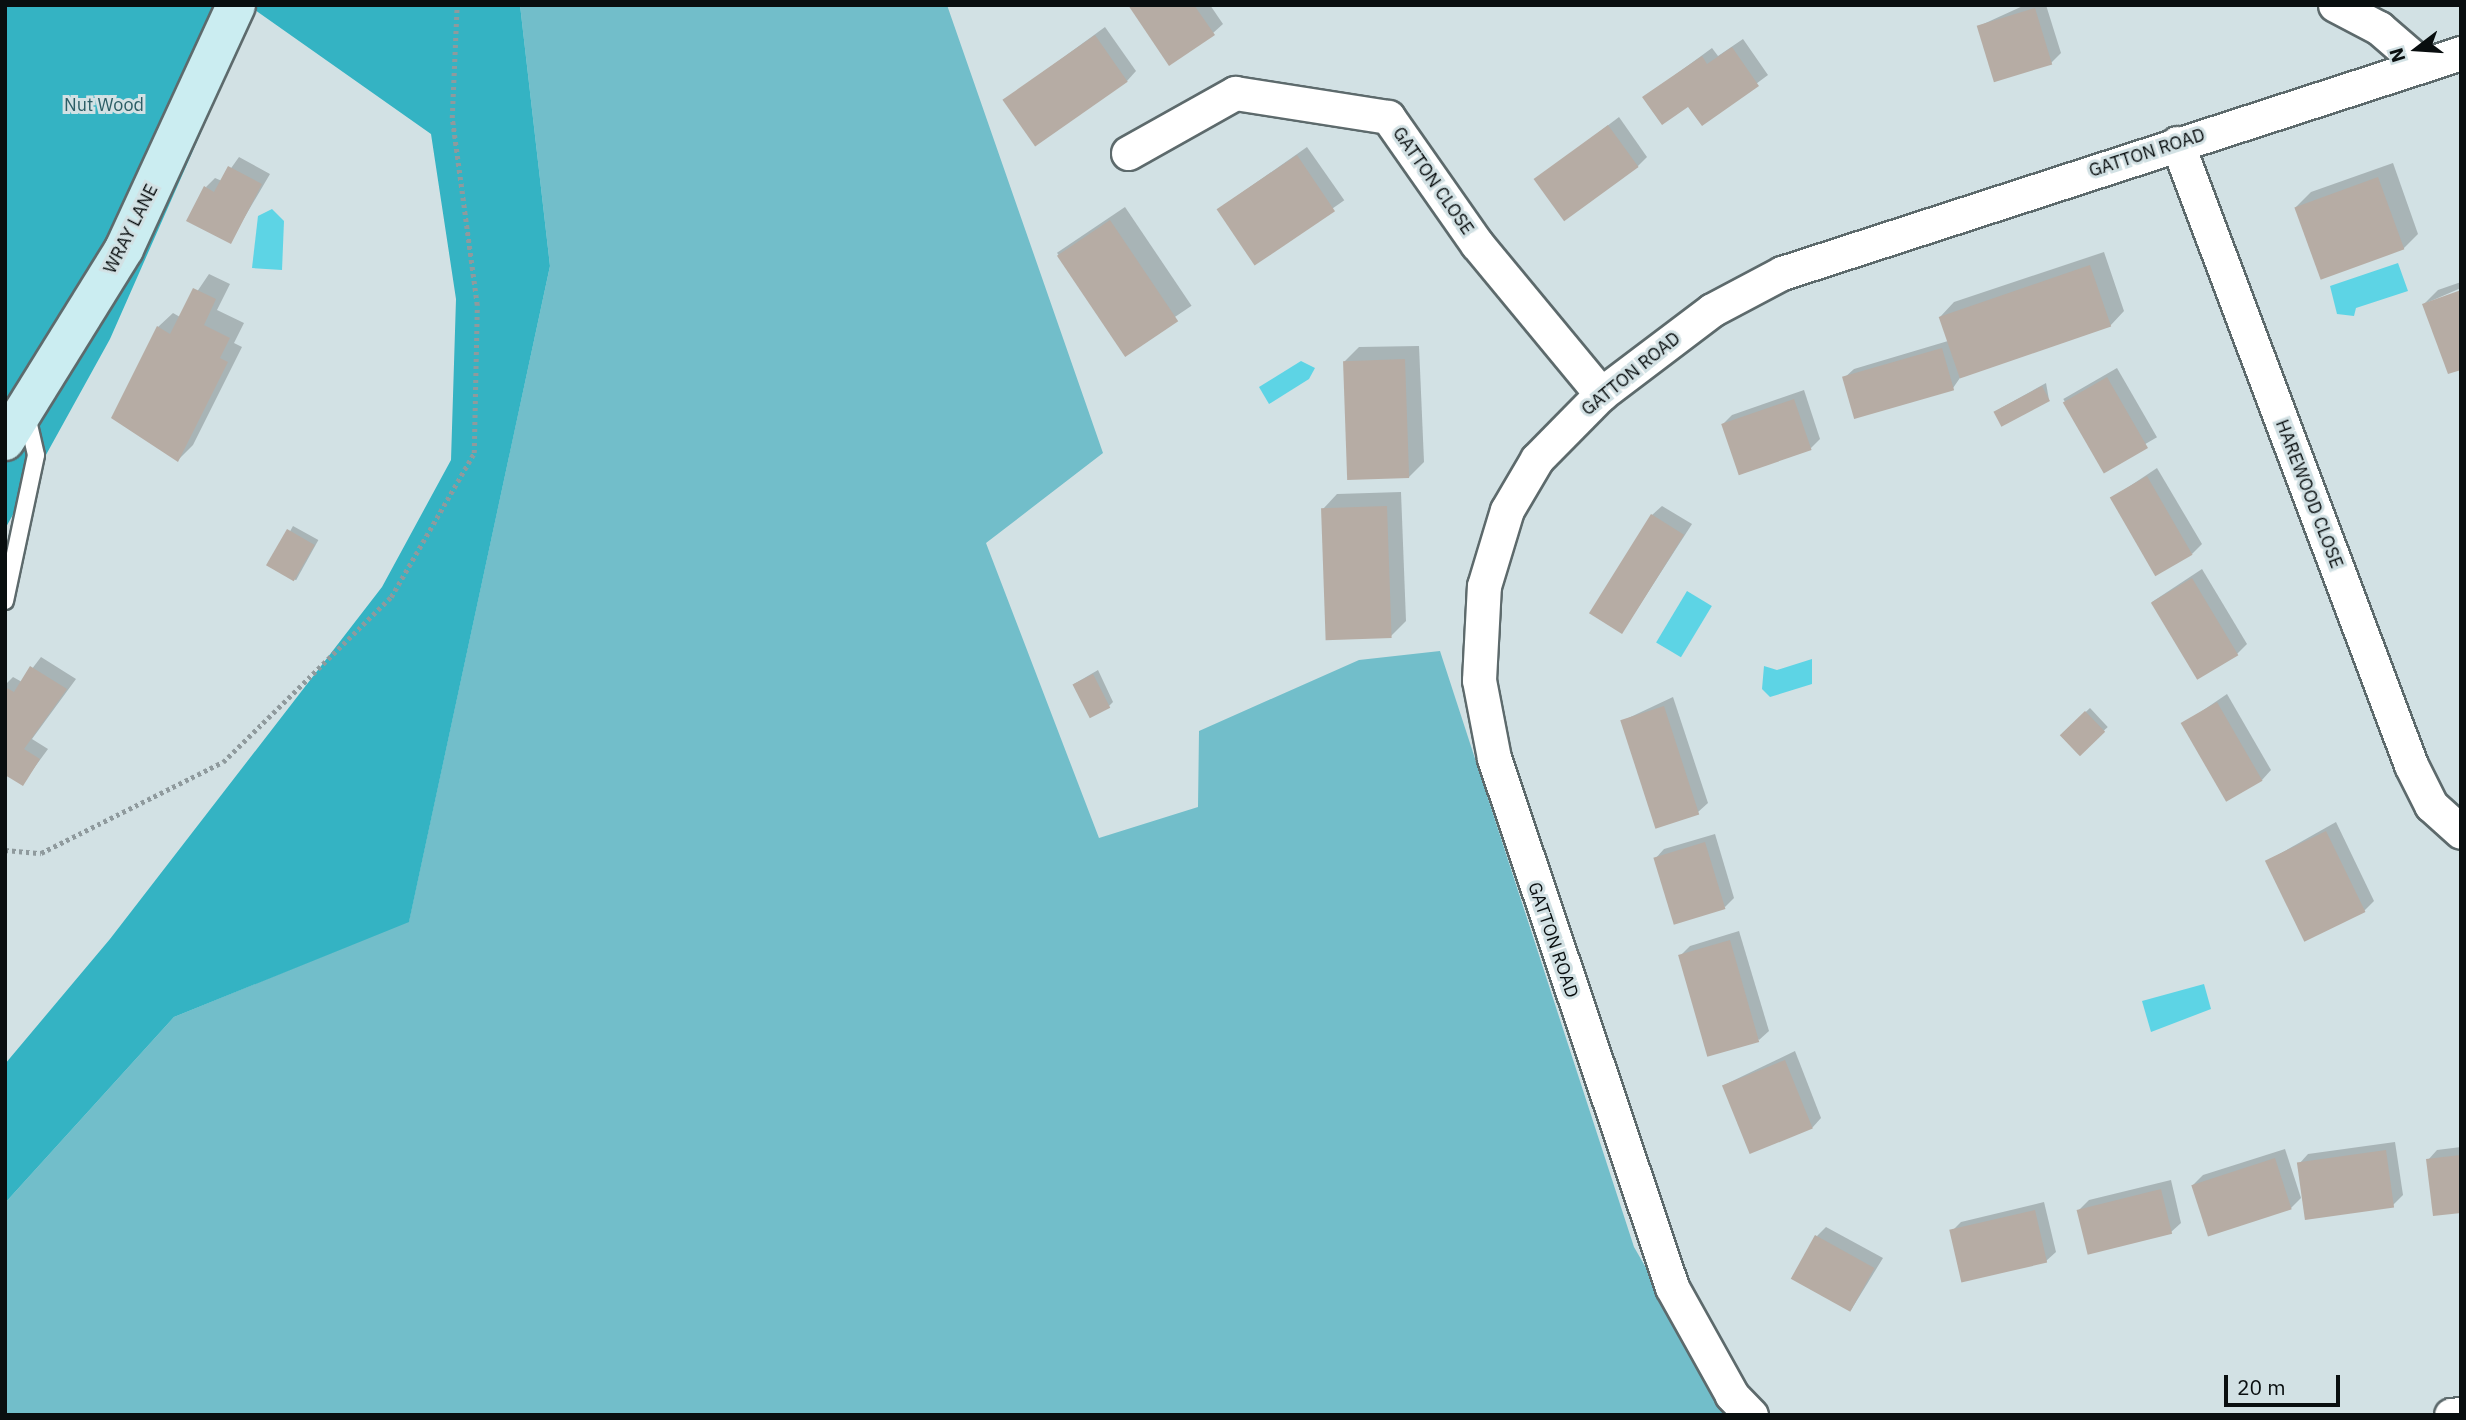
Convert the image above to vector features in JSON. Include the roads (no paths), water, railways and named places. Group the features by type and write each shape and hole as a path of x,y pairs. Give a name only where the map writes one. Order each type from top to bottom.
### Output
{"street":[{"name":"WRAY LANE","path":"16,426 124,249 236,5"},
{"path":"2335,5 2379,28 2422,65"},
{"name":"GATTON ROAD","path":"1751,1415 1732,1395 1672,1287 1517,837 1479,680 1484,586 1507,510 1537,459 1601,394 1712,310 1782,273 2461,53"},
{"name":"GATTON CLOSE","path":"1128,153 1235,93 1388,117 1477,244 1601,394"},
{"name":"HAREWOOD CLOSE","path":"2177,143 2412,765 2431,805 2461,832"},
{"path":"2451,1415 2461,1414"}],"lane":[{"path":"5,601 36,455 16,426"}],"park label":[{"name":"Nut Wood","path":"104,105"}]}
